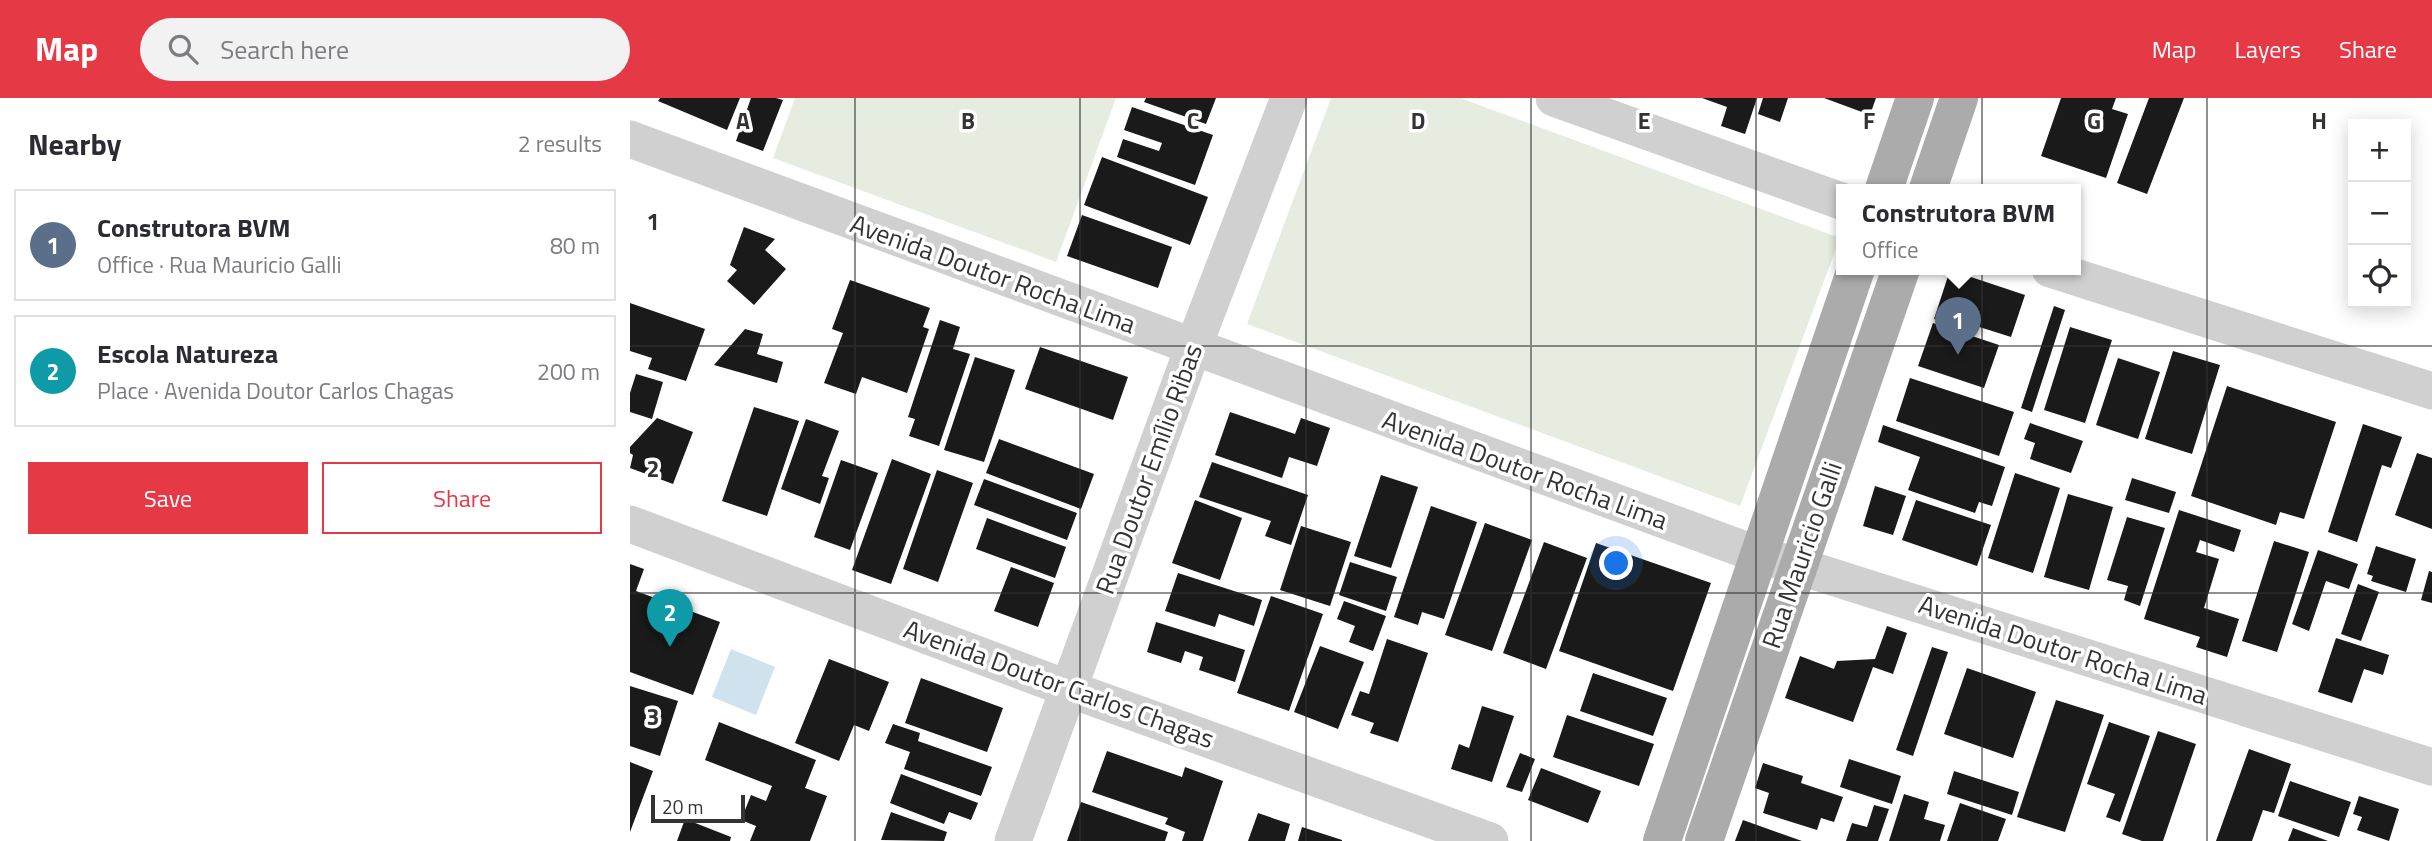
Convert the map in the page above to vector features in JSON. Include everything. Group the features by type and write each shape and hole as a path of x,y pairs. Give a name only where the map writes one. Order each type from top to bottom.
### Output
{"main road":[{"path":"1886,184 1915,98"},
{"path":"1930,184 1959,98"},
{"name":"Rua Mauricio Galli","path":"1662,841 1854,275"},
{"name":"Rua Mauricio Galli","path":"1704,841 1898,275"}],"street":[{"name":"Rua Doutor Emílio Ribas","path":"1013,841 1193,348 1289,98"},
{"path":"1554,98 1836,199"},
{"name":"Avenida Doutor Rocha Lima","path":"630,139 1759,555 2432,767"},
{"path":"2069,275 2432,391"},
{"name":"Avenida Doutor Carlos Chagas","path":"630,524 1069,689 1490,841"}],"shaded area":[{"path":"795,98 1116,98 1056,262 773,158"},
{"path":"1331,98 1460,98 1836,237 1836,249 1740,506 1247,324"}],"water":[{"path":"731,649 775,667 756,715 712,697"}],"building":[{"path":"660,98 740,98 727,130 658,101"},
{"path":"751,98 783,100 763,151 736,141"},
{"path":"1146,98 1216,98 1206,124 1144,102"},
{"path":"1702,98 1757,98 1745,134 1721,126 1727,107"},
{"path":"1763,98 1788,98 1780,122 1758,114"},
{"path":"1824,98 1876,98 1870,115"},
{"path":"2061,98 2116,98 2112,109 2128,114 2106,178 2041,156"},
{"path":"2149,98 2184,98 2147,194 2117,183"},
{"path":"1132,107 1213,135 1195,185 1117,157 1123,139 1159,151 1162,143 1124,130"},
{"path":"1102,157 1208,197 1190,245 1084,205"},
{"path":"1082,215 1172,247 1158,288 1067,256"},
{"path":"744,227 775,239 765,250 786,269 754,305 727,281 737,270 730,265"},
{"path":"1948,275 1965,275 2025,295 2011,337 1970,324 1968,330 1934,319"},
{"path":"850,280 930,308 923,327 929,329 907,393 862,377 856,394 824,383 843,333 832,329"},
{"path":"630,303 705,329 686,381 648,369 652,358 630,351"},
{"path":"2054,306 2065,310 2032,412 2021,408"},
{"path":"940,320 960,327 953,349 970,354 939,446 909,436 915,419 908,417"},
{"path":"1933,323 1999,345 1984,388 1918,366"},
{"path":"2070,327 2112,340 2085,423 2044,410"},
{"path":"745,329 763,334 757,354 783,362 777,383 714,365"},
{"path":"1040,347 1128,377 1113,420 1025,389"},
{"path":"2173,351 2220,365 2192,454 2145,439"},
{"path":"975,357 1015,370 984,462 944,450"},
{"path":"2118,358 2160,372 2138,439 2096,425"},
{"path":"636,374 663,382 652,419 630,412 630,393"},
{"path":"1910,378 2014,412 1999,456 1896,421"},
{"path":"2227,386 2336,422 2304,519 2280,512 2276,525 2191,496"},
{"path":"754,407 799,421 767,516 722,501"},
{"path":"1230,412 1295,434 1301,418 1330,428 1317,466 1289,457 1282,478 1215,455"},
{"path":"657,418 693,432 673,484 630,468 633,455 630,453 630,447"},
{"path":"806,419 839,431 822,476 829,478 820,504 781,489"},
{"path":"2030,423 2083,441 2071,473 2030,459 2035,443 2024,439"},
{"path":"2363,424 2402,437 2391,468 2382,465 2357,542 2328,532"},
{"path":"1883,425 2005,467 1992,506 1979,502 1975,513 1908,490 1920,457 1878,442"},
{"path":"999,439 1094,474 1081,509 986,473"},
{"path":"2417,453 2432,458 2432,529 2395,515"},
{"path":"892,459 931,474 891,584 852,570"},
{"path":"841,460 878,473 850,550 814,537"},
{"path":"1212,462 1308,495 1291,545 1265,536 1271,521 1199,497"},
{"path":"937,470 973,483 938,582 903,569"},
{"path":"2015,473 2060,488 2033,573 1988,558"},
{"path":"1381,475 1418,487 1391,568 1354,556"},
{"path":"2132,478 2176,492 2169,513 2125,500"},
{"path":"984,479 1077,513 1067,540 974,505"},
{"path":"1875,486 1906,496 1893,535 1863,526"},
{"path":"2068,494 2113,507 2089,590 2044,577"},
{"path":"1195,500 1242,518 1220,580 1172,563"},
{"path":"1916,500 1991,525 1977,566 1902,540"},
{"path":"1431,506 1477,522 1444,619 1422,612 1418,625 1394,617"},
{"path":"2179,510 2241,530 2234,552 2200,540 2196,552 2219,559 2204,608 2239,619 2227,657 2196,647 2200,637 2144,619"},
{"path":"2127,517 2165,528 2140,606 2124,600 2128,586 2107,580"},
{"path":"987,518 1066,547 1055,578 976,549"},
{"path":"1485,523 1532,540 1492,651 1445,635"},
{"path":"1301,526 1351,542 1330,606 1280,590"},
{"path":"2274,541 2309,552 2277,652 2242,641"},
{"path":"1544,542 1587,558 1546,669 1503,653"},
{"path":"1596,543 1711,583 1673,691 1559,651"},
{"path":"2376,546 2416,559 2406,592 2371,581 2373,576 2367,574"},
{"path":"2318,550 2358,564 2349,589 2326,581 2309,631 2292,624"},
{"path":"1350,562 1397,577 1386,611 1339,595"},
{"path":"630,564 644,569 636,591 720,622 693,695 630,672"},
{"path":"1011,567 1054,583 1038,627 994,611"},
{"path":"2429,571 2432,572 2432,603 2421,600"},
{"path":"1178,573 1262,600 1254,626 1219,614 1215,627 1165,611"},
{"path":"2358,584 2379,592 2361,641 2341,634"},
{"path":"1271,596 1323,614 1289,711 1237,693"},
{"path":"1344,601 1386,616 1373,651 1349,642 1355,626 1337,619"},
{"path":"1156,622 1245,650 1235,682 1199,670 1203,657 1185,651 1181,663 1147,652"},
{"path":"1887,626 1907,633 1893,674 1873,667 1853,722 1785,698 1800,656 1834,669 1837,661 1875,659"},
{"path":"2336,638 2389,655 2383,675 2364,669 2352,703 2318,692"},
{"path":"1387,639 1428,653 1398,742 1370,733 1374,723 1351,715 1360,691 1369,694"},
{"path":"1320,646 1364,662 1338,729 1294,712"},
{"path":"1932,647 1948,652 1913,756 1896,750"},
{"path":"829,659 889,682 869,731 854,725 839,761 795,743"},
{"path":"1967,668 2036,692 2013,758 1944,734"},
{"path":"1593,673 1667,698 1653,736 1580,711"},
{"path":"921,678 1003,708 987,752 905,723"},
{"path":"630,686 678,701 660,756 630,746"},
{"path":"2056,700 2104,715 2065,832 2017,817"},
{"path":"1482,706 1514,716 1492,782 1451,769 1459,744 1469,748"},
{"path":"1567,715 1654,744 1639,786 1553,757"},
{"path":"719,722 816,760 805,788 827,796 810,841 750,841 756,826 741,820 751,795 766,801 772,786 705,760"},
{"path":"2109,722 2150,736 2120,822 2106,817 2115,794 2087,784"},
{"path":"893,724 920,733 918,741 992,767 981,796 904,769 910,752 885,743"},
{"path":"2158,731 2196,744 2163,841 2142,841 2122,834"},
{"path":"2249,749 2291,764 2274,813 2263,810 2252,841 2216,841"},
{"path":"1107,751 1182,777 1185,767 1223,781 1203,841 1182,841 1185,832 1165,824 1168,818 1092,792"},
{"path":"1520,753 1535,759 1522,792 1506,787"},
{"path":"1849,759 1901,776 1892,804 1840,787"},
{"path":"630,762 653,771 630,832"},
{"path":"1763,763 1803,776 1801,783 1843,797 1834,822 1821,818 1817,830 1763,813 1769,793 1755,788"},
{"path":"1541,768 1601,791 1588,823 1528,800"},
{"path":"1954,771 2019,792 2012,815 1947,794"},
{"path":"901,774 978,803 971,820 949,812 944,824 890,803"},
{"path":"2290,781 2351,802 2339,837 2278,816"},
{"path":"1904,794 1929,802 1924,819 1945,825 1940,841 1889,841"},
{"path":"2359,796 2399,809 2389,841 2357,830 2362,817 2353,814"},
{"path":"1081,802 1168,832 1165,841 1067,841"},
{"path":"1960,803 2006,819 1998,841 1947,841"},
{"path":"1874,805 1889,809 1878,841 1846,841 1852,823 1867,827"},
{"path":"891,812 947,832 944,841 881,840"},
{"path":"1258,813 1290,824 1285,841 1248,841"},
{"path":"685,819 731,837 730,841 677,841"},
{"path":"1743,820 1802,841 1735,841"},
{"path":"1302,827 1342,840 1342,841 1298,841"},
{"path":"2293,828 2328,841 2288,841"}],"place":[{"name":"Construtora BVM","path":"1958,355"},
{"name":"Escola Natureza","path":"670,647"}]}
